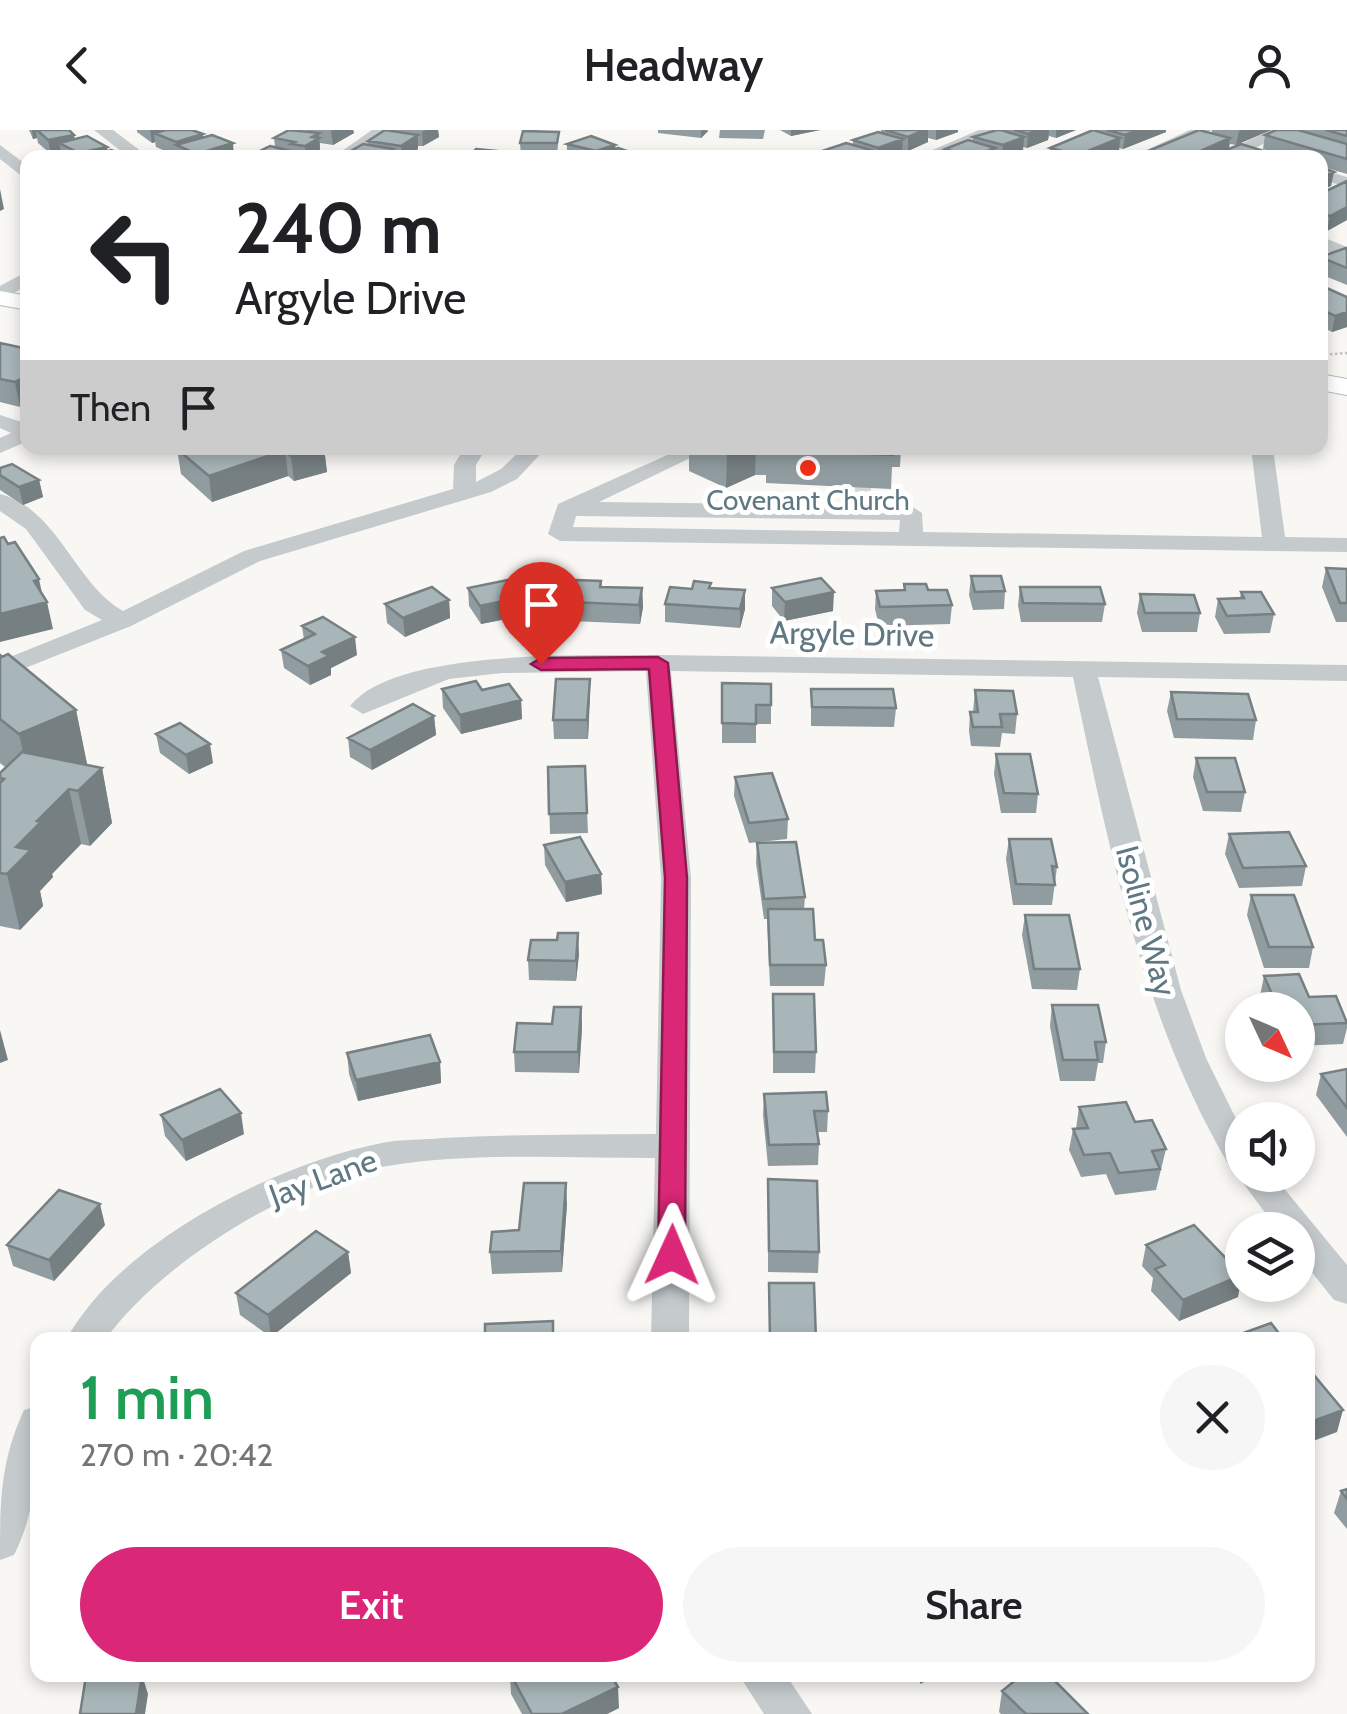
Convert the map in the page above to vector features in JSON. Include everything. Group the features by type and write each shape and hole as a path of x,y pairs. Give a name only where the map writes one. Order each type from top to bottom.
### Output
{"street":[{"path":"102,130 131,150"},
{"path":"352,150 383,130"},
{"path":"943,150 994,130"},
{"path":"1156,150 1197,133 1236,150 1286,130"},
{"path":"0,150 20,169"},
{"path":"464,493 465,465 471,455"},
{"path":"16,670 122,621 248,552 464,493 509,474 528,455"},
{"path":"566,509 685,455"},
{"path":"1263,455 1274,543"},
{"path":"810,512 812,502 822,498 903,501 910,505 912,539"},
{"path":"0,501 34,524 94,606 122,621"},
{"path":"566,509 911,513"},
{"path":"566,509 560,534 1347,545"},
{"path":"658,663 676,878 670,1332"},
{"name":"Argyle Drive","path":"362,706 397,688 446,672 502,665 658,663 1347,674"},
{"name":"Isoline Way","path":"1084,670 1154,964 1181,1044 1225,1132"},
{"name":"Jay Lane","path":"91,1332 162,1256 225,1216 300,1181 384,1154 488,1146 673,1146"},
{"path":"1267,1192 1283,1212"},
{"path":"1315,1252 1347,1290"},
{"path":"0,1543 30,1436"},
{"path":"765,1682 790,1714"}],"building":[{"path":"37,130 69,130 74,135 48,140"},
{"path":"166,130 203,134 176,142 154,133"},
{"path":"289,130 319,133 312,137 319,138 305,146 274,138"},
{"path":"385,130 418,135 401,146 368,141"},
{"path":"885,130 924,130 908,137"},
{"path":"997,130 1024,137 1003,145 973,137"},
{"path":"1093,130 1120,138 1090,150 1050,148"},
{"path":"1107,130 1138,130 1125,135"},
{"path":"1199,130 1230,138 1203,150 1150,150"},
{"path":"1276,130 1298,130 1347,144 1347,159 1328,153 1328,150 1265,135"},
{"path":"1326,130 1347,130 1347,136"},
{"path":"523,131 559,132 557,143 520,143"},
{"path":"878,132 903,139 878,148 853,140"},
{"path":"212,135 233,143 210,150 188,150 176,145"},
{"path":"87,136 107,147 73,150 59,143"},
{"path":"591,136 615,145 592,150 567,144"},
{"path":"968,140 995,148 990,150 945,149"},
{"path":"846,143 871,150 825,150"},
{"path":"363,144 393,149 391,150 353,150"},
{"path":"1241,144 1261,150 1226,150"},
{"path":"1347,181 1347,207 1330,216 1328,215 1328,190"},
{"path":"1346,248 1347,268 1328,260 1328,254"},
{"path":"1328,289 1347,297 1347,312 1335,316 1328,313"},
{"path":"0,343 20,347 20,379 0,379"},
{"path":"184,455 270,455 209,476"},
{"path":"12,464 39,480 19,487 0,475 0,468"},
{"path":"4,537 8,544 15,542 39,579 34,581 47,602 0,614 0,538"},
{"path":"1326,568 1347,569 1347,603 1340,603"},
{"path":"532,575 545,592 480,606 468,588"},
{"path":"971,576 1001,576 1005,591 975,592"},
{"path":"821,578 834,592 785,602 772,588"},
{"path":"576,580 601,581 600,587 642,588 639,605 570,602"},
{"path":"694,581 711,583 709,588 745,590 740,609 665,604 670,587 692,589"},
{"path":"904,584 926,584 928,590 947,590 952,605 880,607 876,591 905,590"},
{"path":"432,587 449,600 403,618 385,604"},
{"path":"1020,587 1100,587 1105,604 1023,603"},
{"path":"1241,592 1261,592 1274,614 1227,616 1218,599 1244,598"},
{"path":"1140,594 1194,595 1200,613 1145,613"},
{"path":"323,617 355,637 322,652 329,656 308,666 281,650 315,634 302,626"},
{"path":"8,654 76,710 19,734 0,719 0,655"},
{"path":"556,679 590,679 587,720 553,720"},
{"path":"476,681 482,690 509,684 521,700 460,715 442,689"},
{"path":"722,683 771,684 771,705 756,705 756,724 722,723"},
{"path":"811,689 893,689 896,708 812,707"},
{"path":"975,690 1013,691 1017,714 1000,714 1002,727 973,727 970,712 978,712"},
{"path":"1171,692 1248,694 1256,720 1177,719"},
{"path":"413,704 434,716 370,750 348,738"},
{"path":"180,723 210,744 186,755 156,734"},
{"path":"22,752 102,768 78,791 69,789 37,821 41,822 16,847 31,850 7,874 0,873 0,783 4,779 0,773"},
{"path":"996,754 1030,754 1038,794 1004,793"},
{"path":"1196,758 1235,758 1245,792 1207,792"},
{"path":"585,766 587,813 549,814 548,767"},
{"path":"772,773 788,819 749,823 735,777"},
{"path":"1289,832 1306,866 1243,868 1229,834"},
{"path":"580,837 601,874 565,882 544,845"},
{"path":"1009,839 1051,839 1057,867 1052,866 1055,885 1016,884"},
{"path":"796,842 805,897 764,899 757,843"},
{"path":"1251,895 1294,895 1313,947 1269,947"},
{"path":"768,909 813,909 815,940 823,940 826,965 770,965"},
{"path":"1025,915 1069,915 1080,969 1034,969"},
{"path":"558,933 578,933 576,961 528,960 531,940 557,940"},
{"path":"1299,974 1307,992 1271,992 1264,976"},
{"path":"773,994 814,994 816,1052 774,1052"},
{"path":"1336,996 1347,1023 1315,1024 1315,997"},
{"path":"1052,1005 1098,1005 1106,1042 1095,1042 1098,1060 1063,1060"},
{"path":"554,1007 581,1007 578,1052 514,1052 517,1023 552,1024"},
{"path":"430,1035 440,1062 356,1080 347,1053"},
{"path":"1347,1069 1347,1108 1321,1074"},
{"path":"220,1089 241,1113 182,1140 161,1115"},
{"path":"826,1092 828,1111 814,1111 819,1144 769,1145 764,1094"},
{"path":"1126,1102 1135,1122 1152,1120 1166,1149 1152,1151 1160,1169 1119,1173 1110,1153 1084,1155 1073,1129 1088,1128 1079,1107"},
{"path":"768,1179 817,1181 819,1252 769,1251"},
{"path":"524,1183 566,1183 561,1251 490,1252 492,1232 519,1230"},
{"path":"59,1190 100,1204 49,1260 7,1245"},
{"path":"1194,1225 1225,1257 1225,1282 1183,1300 1155,1269 1165,1265 1146,1245"},
{"path":"316,1231 348,1252 268,1315 236,1293"},
{"path":"769,1283 814,1283 816,1332 770,1332"},
{"path":"553,1321 553,1332 485,1332 485,1324"},
{"path":"1271,1323 1278,1332 1246,1332"},
{"path":"1315,1376 1343,1410 1315,1420"},
{"path":"85,1682 141,1682 136,1714 80,1714"},
{"path":"515,1682 615,1682 618,1687 562,1714 532,1714"},
{"path":"1013,1682 1056,1682 1088,1714 1026,1714 1002,1691"}],"tunnel":[{"path":"855,497 871,497"}],"place":[{"name":"Covenant Church","path":"808,468"}],"route":[{"path":"541,664 658,663 676,878 672,1255"}]}
